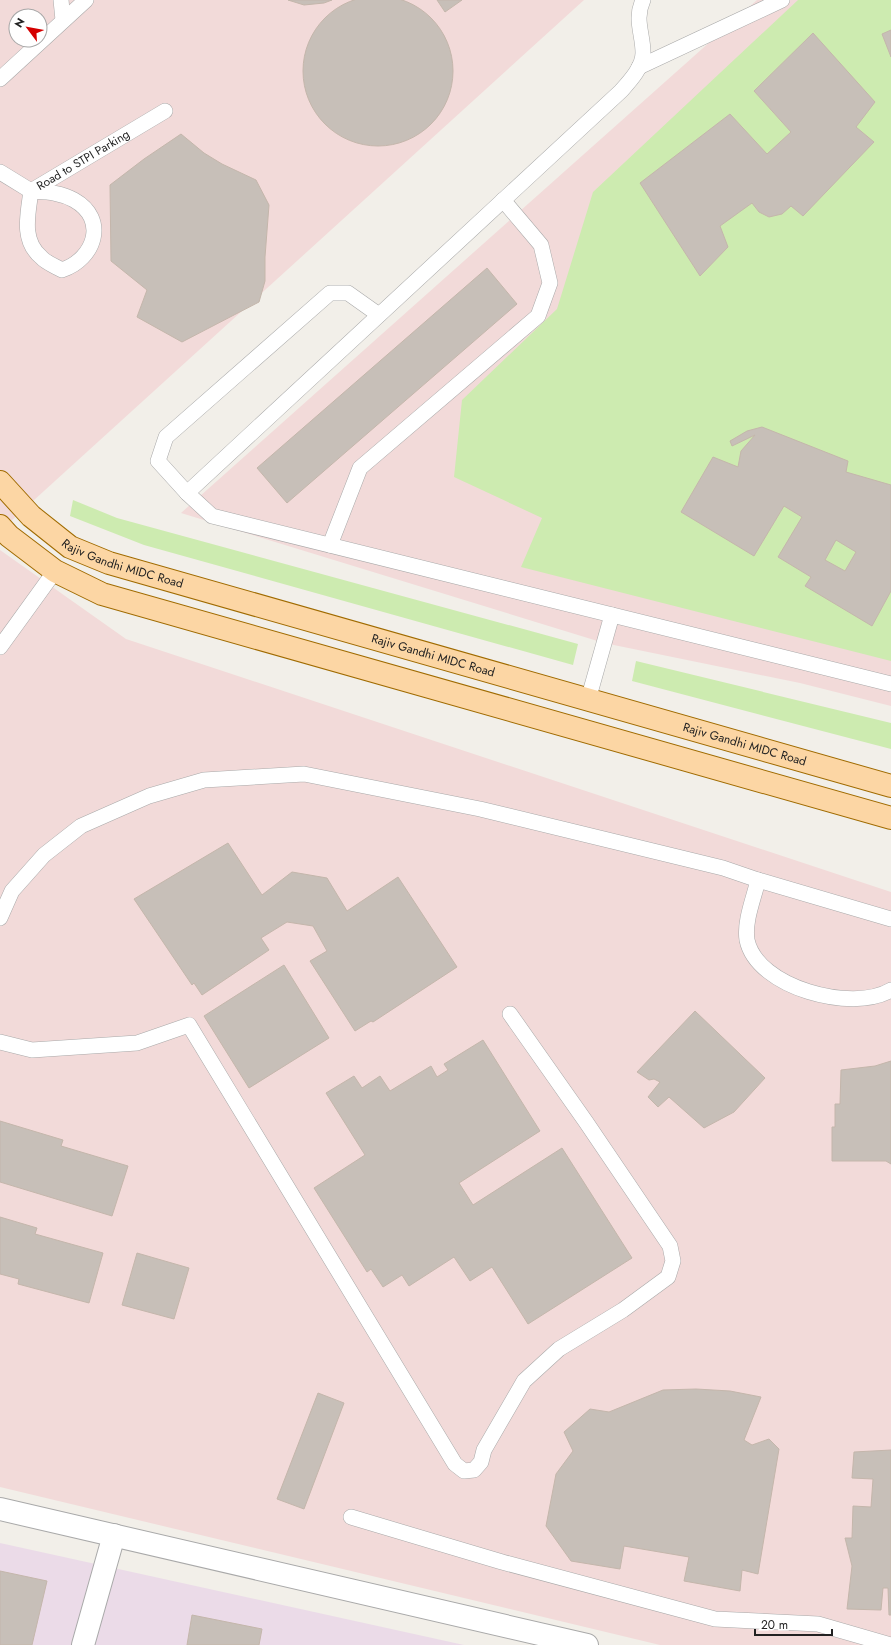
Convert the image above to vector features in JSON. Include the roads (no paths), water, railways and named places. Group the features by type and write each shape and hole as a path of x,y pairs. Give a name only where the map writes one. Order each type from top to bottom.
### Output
{"main road":[{"name":"Rajiv Gandhi MIDC Road","path":"0,482 31,516 70,547 110,563 891,786"},
{"path":"0,526 9,536 54,571 102,594 891,818"}],"street":[{"path":"0,1509 114,1534 562,1642 587,1645"},
{"path":"83,1645 114,1534"}],"lane":[{"path":"61,0 64,20"},
{"path":"0,80 86,0"},
{"path":"187,493 621,91 631,80 639,67 643,54 638,19 643,0"},
{"path":"639,67 782,0"},
{"name":"Road to STPI Parking","path":"0,172 32,191 165,111"},
{"path":"32,191 61,193 75,200 89,213 95,232 91,247 73,266 62,270 41,258 30,245 27,220 32,191"},
{"path":"330,545 360,468 538,316 550,283 541,245 503,200"},
{"path":"379,315 348,293 330,293 166,437 158,461 187,493 212,516 891,684"},
{"path":"0,647 54,571"},
{"path":"588,700 612,615"},
{"path":"0,918 12,891 44,855 81,826 149,796 204,780 304,774 480,809 723,868 758,880 891,919"},
{"path":"758,880 747,926 747,940 762,965 772,975 790,984 834,997 868,998 891,990"},
{"path":"0,1042 32,1050 137,1043 189,1025 455,1464 464,1471 474,1470 481,1462 484,1450 524,1381 559,1349 624,1310 668,1277 673,1262 670,1246 586,1122 510,1014"},
{"path":"351,1517 502,1562 715,1619 818,1624 891,1645"}]}
